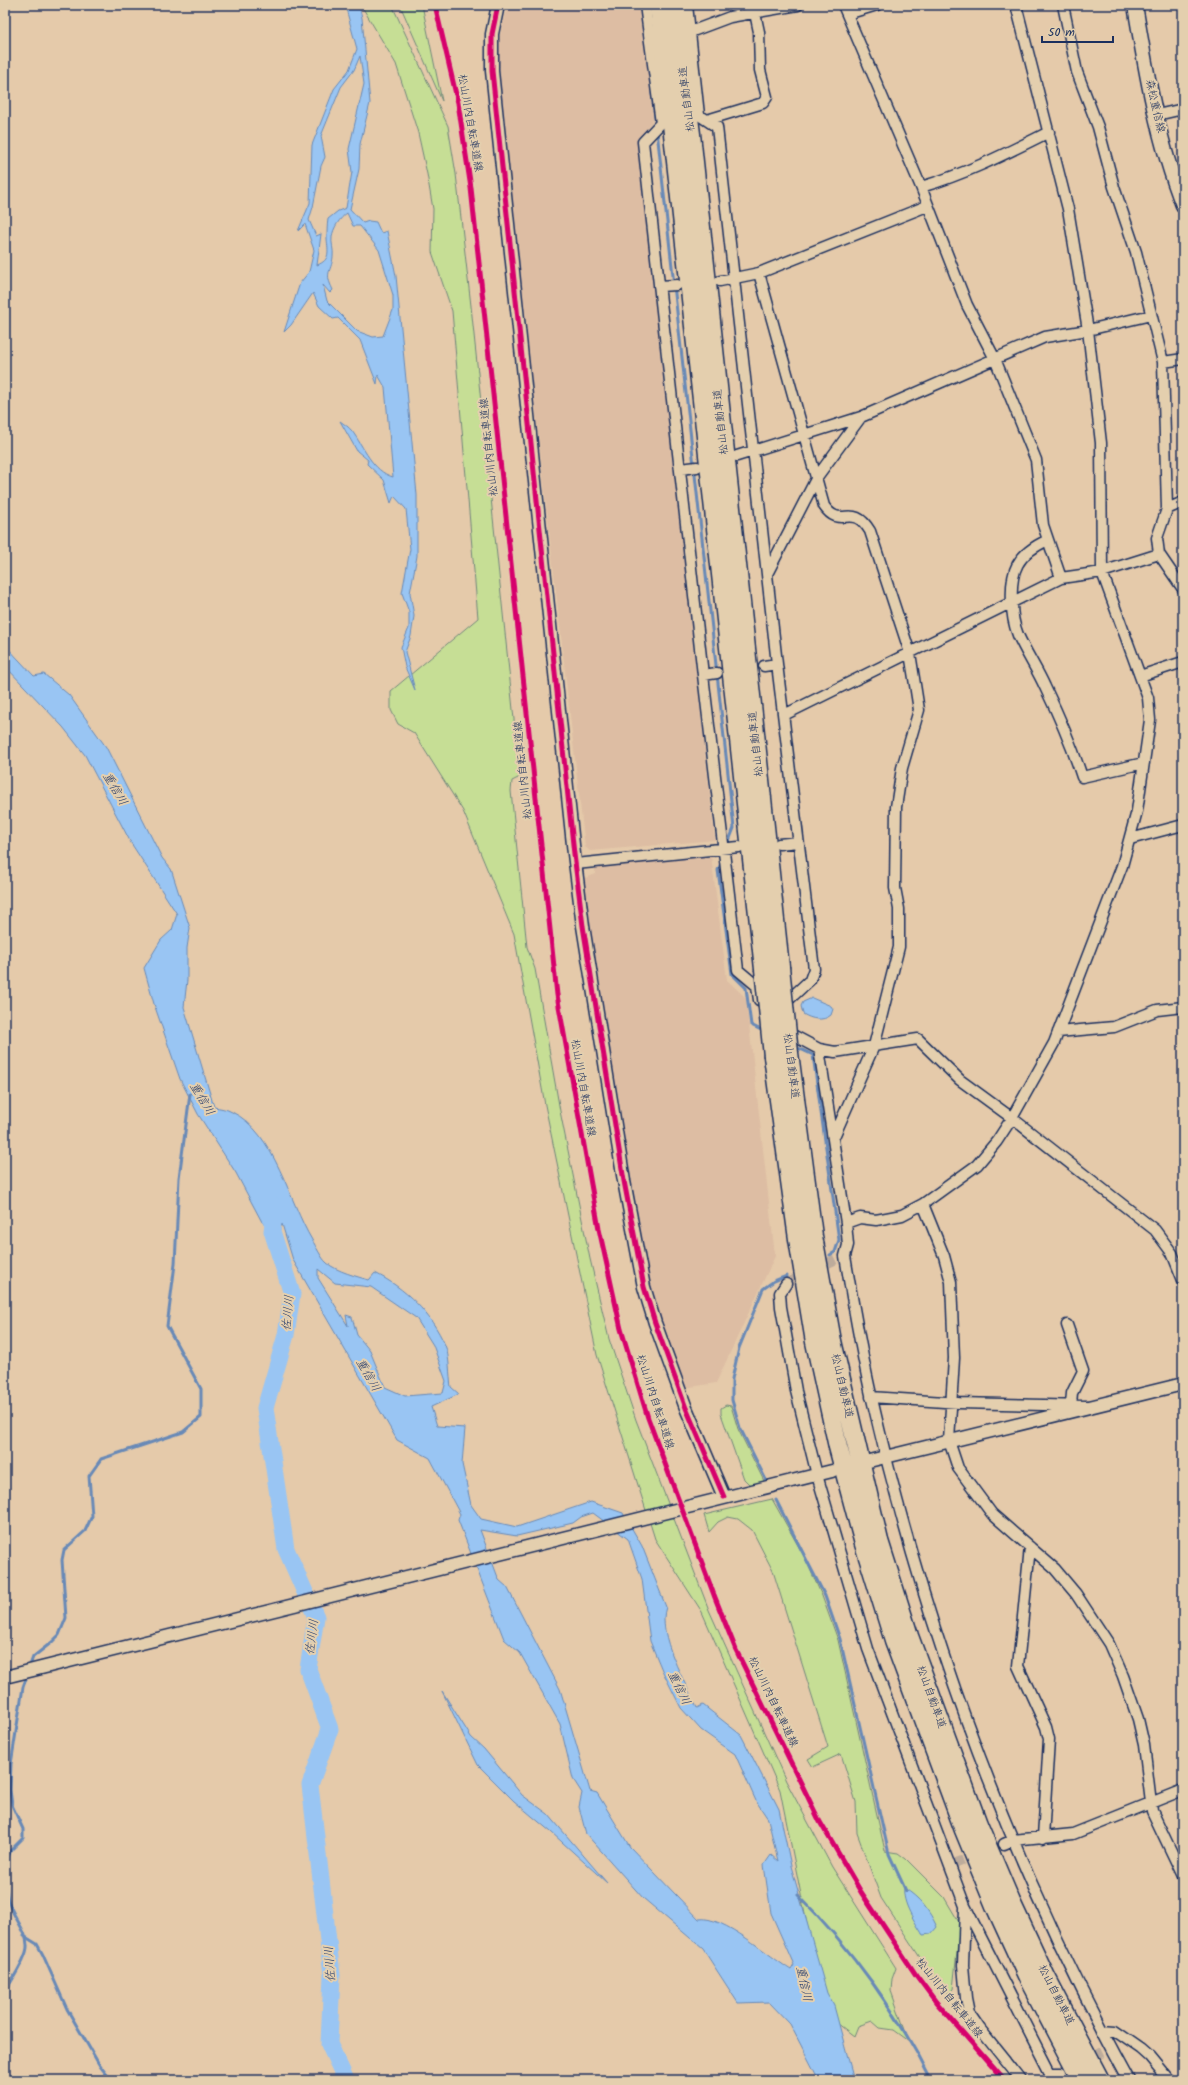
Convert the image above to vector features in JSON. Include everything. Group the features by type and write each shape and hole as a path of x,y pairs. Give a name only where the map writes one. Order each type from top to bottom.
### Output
{"highway":[{"name":"松山自動車道","path":"658,5 772,968"},
{"name":"松山自動車道","path":"675,5 691,134 798,1239 815,1342 838,1447 864,1544 894,1641 964,1830 996,1908 1030,1982 1081,2080"},
{"name":"松山自動車道","path":"781,1055 825,1304 854,1438 879,1541 909,1636 978,1824 1011,1902 1046,1977 1100,2080"}],"main road":[{"name":"森松重信線","path":"1135,5 1157,115 1176,186 1183,205"}],"street":[{"path":"498,5 492,34 492,71 576,864 591,973 624,1181 644,1287 655,1323 684,1401 724,1497"},
{"path":"645,5 661,124 643,142 738,970 757,986 761,1018 819,1049 835,1052 918,1039 960,1080 1012,1118 1156,1230 1172,1254 1183,1280"},
{"path":"687,5 699,115 717,127 768,572 777,664 814,969 810,980 782,1007 775,1026"},
{"path":"690,32 730,18 798,5"},
{"path":"877,5 845,10 921,188 967,305 996,360 1036,460 1043,525 1062,578"},
{"path":"846,1223 860,1218 876,1220 902,1215 923,1204 977,1165 997,1141 1012,1118 1054,1043 1122,866 1137,811 1150,720 1148,698 1102,572 1101,443 1088,330 1068,209 1016,5"},
{"path":"1063,5 1077,72 1098,127 1114,187 1136,252 1163,362 1166,509 1157,538 1159,554 1183,589"},
{"path":"707,120 763,103 766,97 760,70 759,32 755,13"},
{"path":"1157,115 1183,109"},
{"path":"921,188 980,167 1049,132"},
{"path":"720,280 759,273 927,206"},
{"path":"759,273 824,506 830,515 860,518 870,531 910,653 919,710 902,768 896,808 896,888 899,909 899,947 874,1046 833,1139"},
{"path":"660,286 677,285"},
{"path":"737,456 861,416 996,360 1045,337 1088,330 1151,315"},
{"path":"1163,362 1183,359"},
{"path":"768,572 816,477 861,416"},
{"path":"680,469 697,467"},
{"path":"1166,509 1183,502"},
{"path":"1048,540 1035,546 1016,565 1011,586 1012,614 1018,634 1061,721 1082,777 1144,762"},
{"path":"784,715 1062,578 1102,572 1159,554"},
{"path":"1140,676 1183,662"},
{"path":"764,666 777,664"},
{"path":"703,675 718,673"},
{"path":"1130,839 1183,825"},
{"path":"779,844 798,842"},
{"path":"576,864 739,846"},
{"path":"1058,1032 1114,1027 1157,1010 1183,1007"},
{"path":"819,1049 846,1223 848,1245 840,1258 886,1457 915,1562 942,1650 980,1756 1013,1840 1052,1929 1102,2030 1107,2050 1129,2080"},
{"path":"923,1204 944,1256 951,1282 954,1358 950,1402 949,1441 958,1468 992,1514 1055,1569 1076,1594 1109,1644 1123,1676 1138,1719 1144,1745 1152,1812 1183,1876"},
{"path":"786,1284 780,1293 781,1307 796,1391 818,1475 868,1649 951,1865 965,1906 1050,2073 1061,2073"},
{"path":"1067,1325 1083,1371 1072,1393 1071,1405"},
{"path":"869,1461 1183,1384"},
{"path":"871,1396 950,1402 1089,1406"},
{"path":"5,1677 832,1471"},
{"path":"1030,1547 1018,1666 1046,1727 1049,1739 1043,1838"},
{"path":"1004,1844 1013,1840 1073,1834 1183,1790"},
{"path":"965,1906 963,1965 969,2013 1021,2080"},
{"path":"1102,2030 1116,2031 1150,2057 1169,2080"}],"shaded area":[{"path":"507,5 639,5 654,119 637,140 715,840 590,851 585,847 502,117 498,43"},
{"path":"711,856 727,980 746,998 775,1256 716,1383 684,1388 663,1330 649,1283 600,1005 583,879 595,874 595,868"}],"green space":[{"path":"361,5 392,5 448,126 456,174 471,306 520,777 512,781 511,791 527,947 535,969 560,1111 590,1259 609,1339 636,1420 709,1610 786,1781 832,1867 896,1968 892,1979 891,1991 909,2041 894,2030 880,2028 872,2021 858,2026 854,2036 825,2014 780,1790 702,1612 655,1539 597,1355 545,1105 514,934 463,811 414,733 398,724 391,710 391,691 478,618 452,311 432,252 433,209 427,174 418,133 396,64"},
{"path":"400,5 422,5 442,101"},
{"path":"726,1405 731,1406 738,1429 765,1483 751,1486 744,1479 721,1414 721,1408"},
{"path":"772,1499 805,1558 822,1596 838,1640 885,1851 898,1853 906,1859 944,1897 960,1924 953,1989 949,1993 942,1991 881,1898 857,1833 856,1802 841,1754 813,1767 808,1759 828,1747 773,1571 752,1530 738,1519 728,1517 718,1522 709,1532 704,1515"}],"water":[{"path":"345,5 359,5 362,18 370,103 360,144 359,169 350,209 363,223 369,221 376,222 381,233 387,231 396,276 417,495 417,556 410,593 414,616 411,636 405,652 415,690 405,667 401,647 409,628 409,612 402,593 410,549 406,509 394,496 391,503 384,480 367,464 368,460 357,451 340,421 352,431 369,458 379,470 393,477 385,387 378,375 377,384 360,340 338,318 333,319 319,306 313,293 291,325 284,332 300,283 309,272 314,250 305,224 298,231 310,203 312,145 334,89 349,70 357,49","holes":["360,56 364,84 349,149 352,172 346,208 338,211 328,219 328,255 325,261 317,265 321,234 316,236 309,220 321,166 325,157 321,136 341,87 354,70","347,213 353,226 360,226 379,250 393,295 393,310 383,336 373,337 357,331 327,301 323,285 330,293 333,290 329,280 333,257 333,234 337,224"]},
{"name":"重信川","path":"5,645 34,676 44,674 69,695 106,747 162,858 171,869 190,928 187,948 187,980 184,1007 214,1107 226,1109 232,1112 247,1122 259,1135 280,1169 304,1224 325,1261 336,1269 369,1280 375,1273 386,1279 407,1294 425,1312 439,1333 448,1355 451,1387 459,1394 431,1407 437,1426 465,1428 462,1464 471,1505 481,1519 517,1527 591,1502 623,1513 642,1546 666,1607 664,1618 665,1631 674,1659 697,1708 703,1705 741,1735 779,1809 791,1866 827,1993 834,2006 854,2080 819,2080 790,2024 769,2002 738,2003 703,1949 643,1898 586,1834 579,1807 582,1793 573,1779 560,1724 520,1653 504,1639 458,1520 460,1514 430,1458 397,1440 293,1260 282,1224 278,1234 262,1222 236,1173 198,1114 180,1079 154,1004 144,968 161,940 172,930 177,914 131,843 85,755 63,727 5,666","holes":["318,1269 335,1283 371,1287 416,1318 433,1345 446,1381 443,1393 405,1396 385,1387 370,1351 357,1335 352,1317 346,1315 348,1326 318,1278","593,1513 628,1539 642,1579 650,1641 662,1670 681,1708 701,1730 735,1754 756,1801 768,1819 778,1861 771,1855 764,1865 771,1913 794,1965 791,1970 746,1938 721,1923 699,1919 630,1847 597,1793 590,1791 560,1689 507,1587 499,1580 480,1530 517,1536 573,1523 581,1517"]},
{"path":"812,998 831,1006 833,1009 831,1015 817,1019 803,1014 801,1006 803,1002"},
{"path":"442,1691 471,1737 484,1749 522,1795 548,1814 607,1883 551,1832 514,1801 478,1765"},
{"path":"904,1888 924,1905 931,1915 937,1927 931,1934 923,1935 916,1924 905,1900"}],"waterway":[{"path":"652,93 656,125"},
{"path":"657,131 734,828 727,846"},
{"path":"722,861 718,870 732,974 746,988 751,1025 763,1031"},
{"path":"794,1046 813,1055 839,1240 835,1252 830,1255"},
{"name":"重信川","path":"29,1668 33,1657 59,1635 66,1618 62,1560 64,1550 85,1531 92,1516 89,1476 101,1459 183,1432 201,1417 201,1389 167,1326 175,1264 179,1178 190,1094"},
{"name":"佐川川","path":"275,1206 272,1231 292,1294 286,1335 265,1408 286,1549 316,1617 308,1669 330,1729 310,1785 332,1975 329,2044 346,2080"},
{"path":"767,1482 740,1428 732,1400 732,1379 739,1348 763,1289 774,1281 787,1276"},
{"path":"776,1500 825,1596 840,1639 889,1854 906,1891"},
{"path":"5,1863 11,1850 23,1838 23,1829 12,1805 10,1790 11,1764 23,1687 27,1676"},
{"path":"5,1879 8,1900 27,1941 26,1952 22,1963 5,1992"},
{"path":"798,1895 818,1915 872,1982 904,2030 931,2080"},
{"path":"24,1936 37,1944 67,2009 100,2066 111,2080"}],"tunnel":[{"path":"786,1284 836,1259"},
{"path":"954,1864 1004,1844"},
{"path":"1085,2061 1103,2052"}],"cycle path":[{"name":"松山川内自転車道線","path":"435,5 458,103 471,188 557,995 599,1229 621,1329 648,1418 736,1650 820,1822 861,1892 916,1975 936,2002 1004,2080"},
{"path":"498,5 492,34 492,71 574,854 583,926 624,1181 644,1287 655,1323 686,1408 724,1497"}]}
